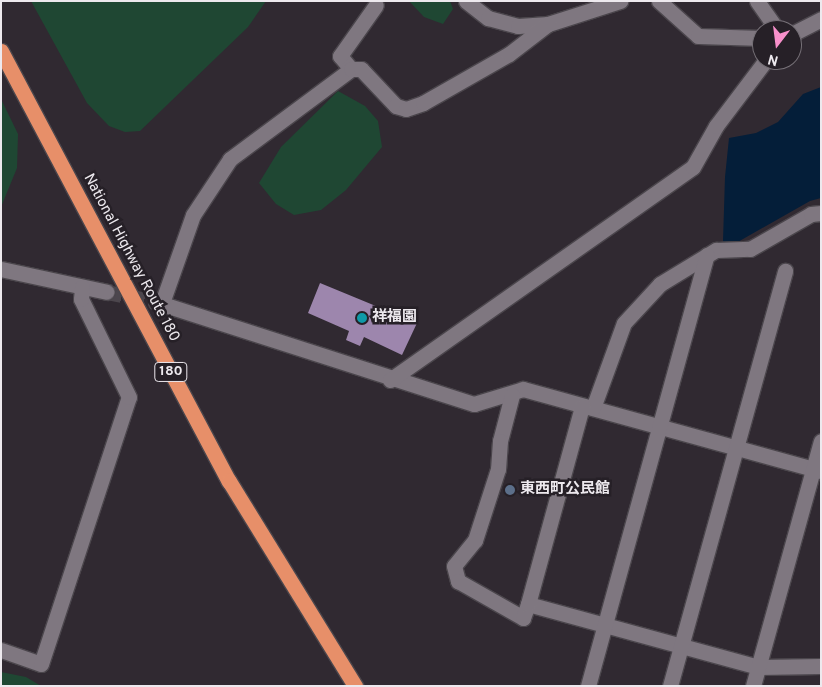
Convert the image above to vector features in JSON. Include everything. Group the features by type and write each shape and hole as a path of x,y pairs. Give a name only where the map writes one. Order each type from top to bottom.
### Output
{"highway":[{"name":"National Highway Route 180","path":"1,51 229,480 355,686"}],"street":[{"path":"466,1 488,18 518,26 548,24 620,1"},
{"path":"659,1 698,36 752,38"},
{"path":"756,1 770,20"},
{"path":"351,69 340,56 376,5"},
{"path":"802,29 821,19"},
{"path":"548,24 508,54 423,103 406,109 396,106 361,70 351,69 230,159 193,215 159,303 390,380 474,404 512,395 523,389 817,470"},
{"path":"390,380 693,167 716,126 758,70"},
{"path":"512,395 500,441 498,469 475,540 454,566 458,581 523,618 588,407 624,323 660,284 707,255 723,249 750,249 812,214 821,213"},
{"path":"588,686 707,255"},
{"path":"1,269 107,292"},
{"path":"670,686 734,447 785,271"},
{"path":"1,650 42,664 129,397 81,300 82,287"},
{"path":"754,686 817,470 821,441"},
{"path":"528,604 604,627 681,644 759,667 821,666"}],"green space":[{"path":"31,1 266,1 248,27 140,131 125,132 109,126 87,103"},
{"path":"409,1 450,1 453,9 443,24 424,17"},
{"path":"338,91 365,106 378,121 382,147 346,190 321,210 294,215 276,204 259,183 281,147"},
{"path":"1,99 18,134 17,168 1,207"},
{"path":"1,672 26,677 41,686 1,686"}],"water":[{"path":"821,87 821,198 810,201 736,243 726,243 723,241 725,177 729,138 756,133 778,122 803,94"}],"building":[{"name":"祥福園","path":"320,283 417,323 402,355 364,337 360,346 346,340 349,331 308,313"}],"tunnel":[{"path":"107,292 156,302"}],"place":[{"name":"祥福園","path":"362,318"},
{"name":"東西町公民館","path":"510,490"}]}
